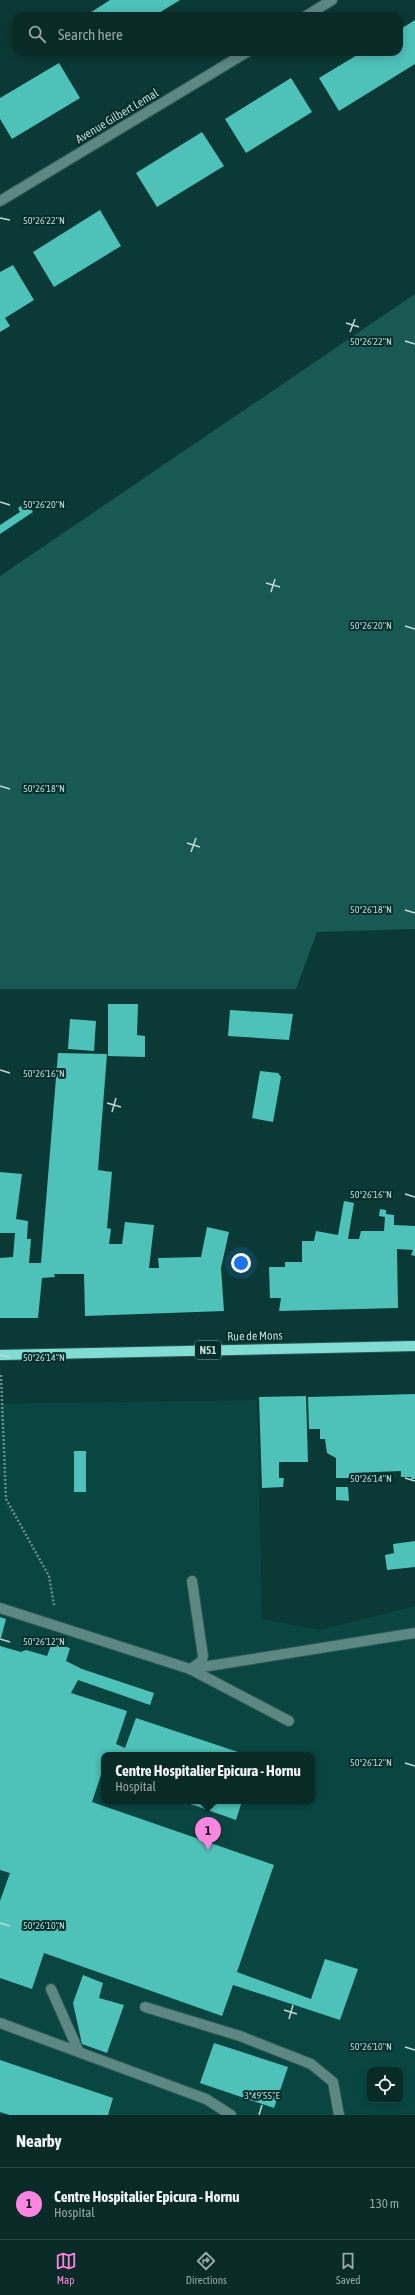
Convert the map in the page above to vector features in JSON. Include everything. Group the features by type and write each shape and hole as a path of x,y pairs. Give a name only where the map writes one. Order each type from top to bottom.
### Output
{"main road":[{"name":"Rue de Mons","path":"0,1355 415,1346"}],"street":[{"path":"312,12 332,0"},
{"name":"Avenue Gilbert Lemal","path":"0,201 240,56"},
{"path":"190,1669 198,1665 202,1661 203,1656 192,1580"},
{"path":"0,1608 190,1669 289,1721"},
{"path":"190,1669 415,1633"},
{"path":"51,1989 79,2052"},
{"path":"145,2007 240,2036 311,2064 333,2082 339,2115"},
{"path":"0,2023 206,2099 231,2115"}],"path":[{"path":"0,1355 6,1499 49,1576 58,1627"}],"shaded area":[{"path":"415,294 415,929 317,932 296,989 0,989 0,576"},
{"path":"257,1400 262,1619 320,1630 415,1606 415,2115 0,2115 0,1404"}],"building":[{"path":"110,0 180,0 160,12 91,12"},
{"path":"415,20 415,64 339,111 319,78 355,56 403,56 403,28"},
{"path":"59,63 80,98 12,139 0,119 0,98"},
{"path":"291,78 312,112 246,153 225,119"},
{"path":"202,132 224,166 157,207 136,173"},
{"path":"100,210 121,246 54,287 33,252"},
{"path":"13,265 34,300 5,318 10,326 0,332 0,272"},
{"path":"26,503 33,512 0,534 0,525 20,512 18,508"},
{"path":"108,1004 138,1004 137,1035 145,1036 145,1057 108,1056"},
{"path":"230,1010 293,1014 289,1040 228,1036"},
{"path":"70,1019 96,1021 94,1051 68,1049"},
{"path":"58,1053 107,1054 98,1170 112,1172 107,1228 111,1229 109,1244 122,1244 125,1222 154,1225 149,1268 159,1268 158,1258 201,1257 207,1227 229,1232 221,1268 224,1311 85,1316 84,1274 54,1274 55,1277 42,1278 38,1318 0,1318 0,1258 13,1257 15,1233 0,1233 0,1172 22,1174 16,1219 28,1221 27,1239 31,1239 29,1263 41,1263"},
{"path":"260,1071 278,1073 281,1077 273,1122 252,1118"},
{"path":"344,1201 354,1203 348,1239 359,1239 361,1231 384,1231 385,1217 379,1216 380,1209 386,1210 386,1214 394,1215 394,1225 415,1226 415,1256 411,1255 413,1250 397,1249 398,1308 279,1311 281,1298 270,1298 269,1267 285,1267 285,1262 302,1262 302,1241 314,1241 316,1231 338,1235"},
{"path":"415,1394 415,1479 411,1479 411,1477 401,1477 401,1471 351,1473 352,1478 336,1478 336,1458 327,1453 325,1439 320,1439 320,1429 309,1429 308,1397"},
{"path":"306,1396 308,1462 279,1462 279,1478 284,1478 283,1487 262,1488 259,1397"},
{"path":"74,1451 86,1451 86,1492 74,1492"},
{"path":"336,1487 348,1487 349,1501 336,1500"},
{"path":"415,1541 415,1567 387,1570 385,1555 394,1553 393,1544"},
{"path":"0,1617 6,1619 1,1638 0,1638"},
{"path":"52,1643 70,1648 66,1661 82,1669 154,1693 150,1705 78,1680 71,1693 127,1711 116,1744 125,1748 136,1718 238,1752 101,1752 101,1775 92,1802 274,1865 237,1972 311,1999 325,1959 358,1969 340,2020 233,1985 222,2016 44,1953 32,1989 0,1978 0,1901 10,1873 0,1870 0,1646 21,1652 26,1650 47,1656"},
{"path":"191,1804 241,1804 236,1820"},
{"path":"83,1975 103,1983 99,1998 124,2005 107,2053 82,2044 73,2003"},
{"path":"214,2043 288,2067 274,2108 200,2083"},
{"path":"0,2060 113,2098 108,2115 10,2115 0,2112"}],"place":[{"name":"Centre Hospitalier Epicura - Hornu","path":"208,1850"}]}
